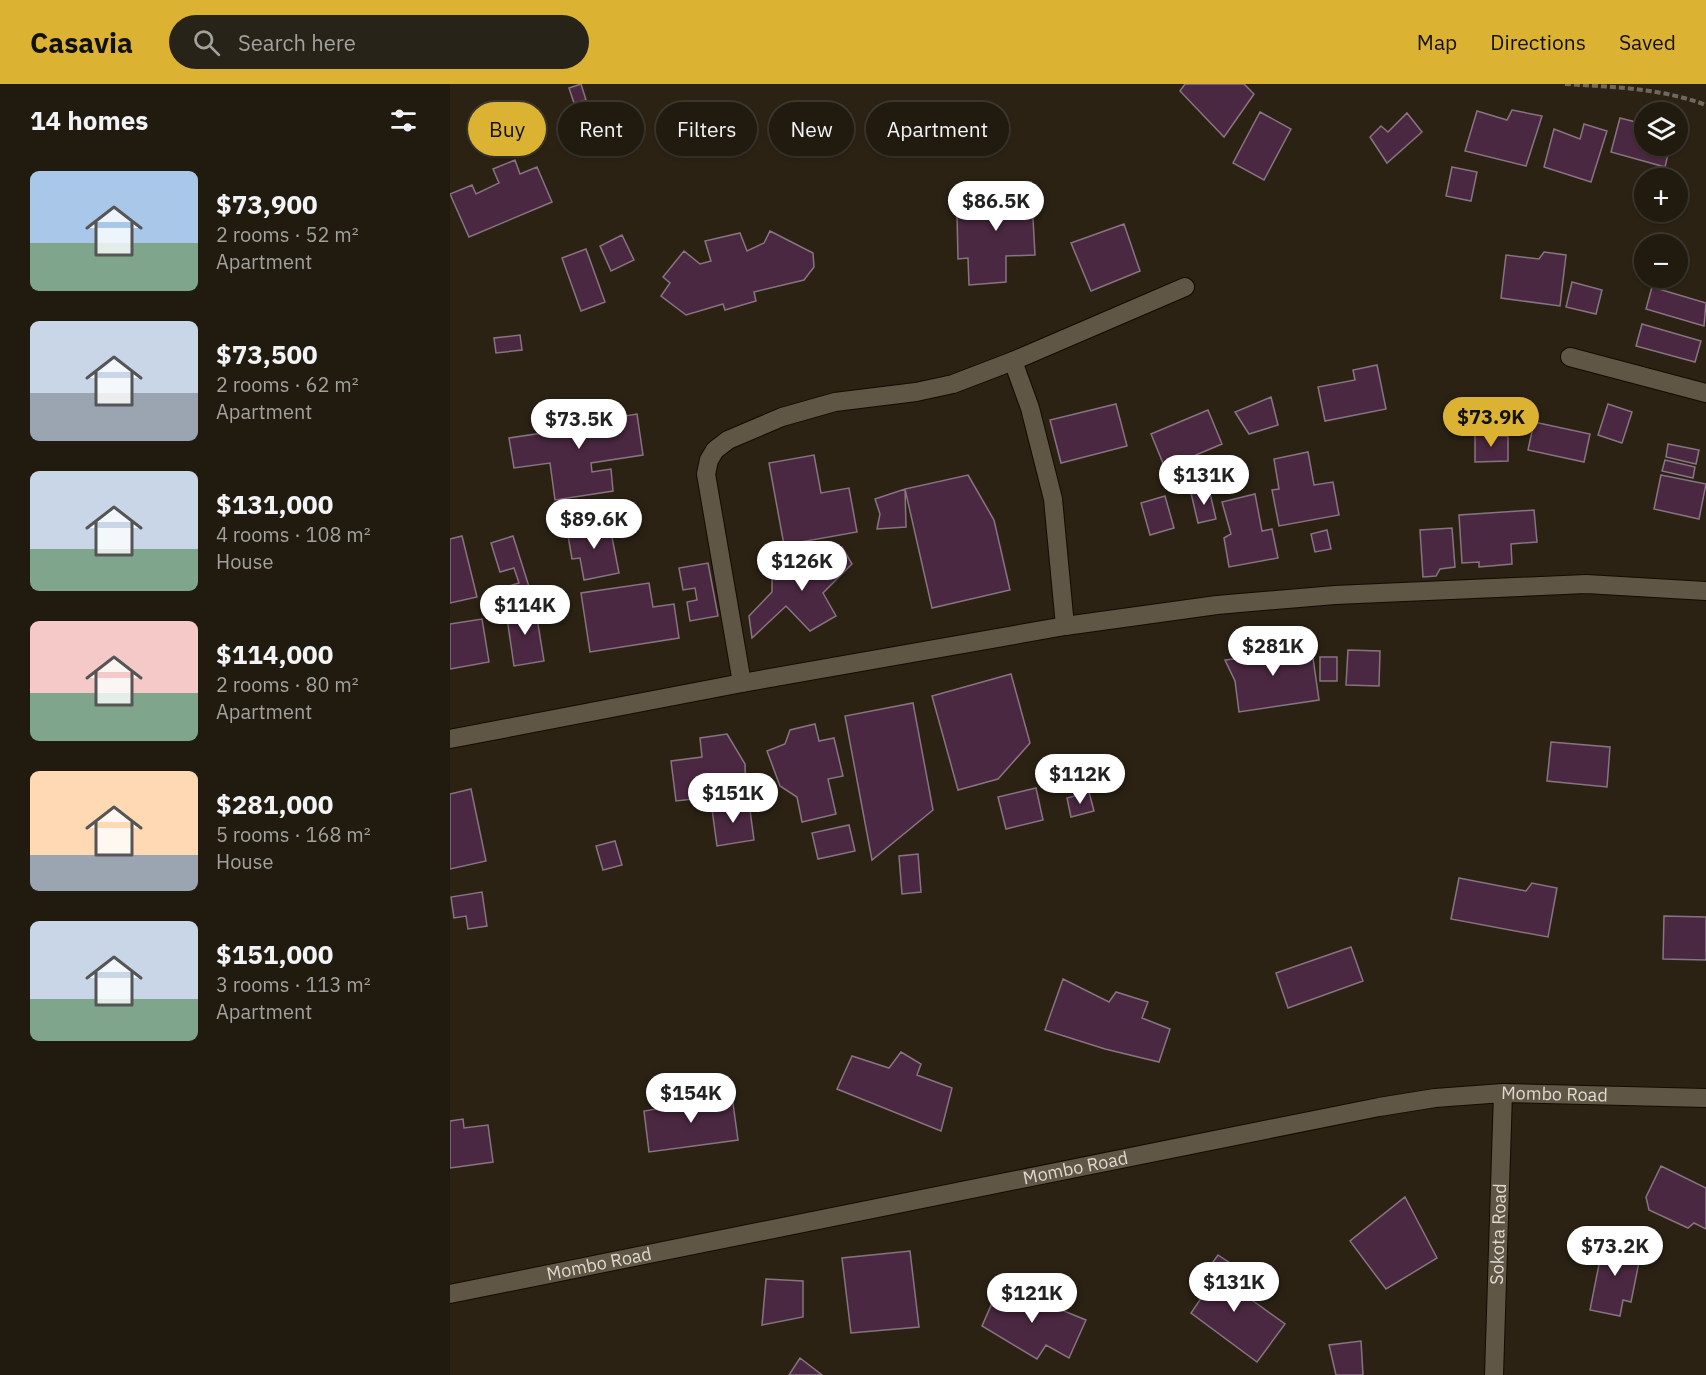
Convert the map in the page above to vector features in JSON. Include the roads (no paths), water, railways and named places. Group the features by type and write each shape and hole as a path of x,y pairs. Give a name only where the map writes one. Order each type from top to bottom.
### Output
{"street":[{"path":"742,683 706,474 715,450 728,440 782,417 835,402 916,392 953,384 1013,361 1185,287"},
{"path":"1570,357 1706,393"},
{"path":"1013,361 1030,408 1053,499 1065,626"},
{"path":"450,739 742,683 1065,626 1217,605 1335,596 1586,584 1706,591"},
{"name":"Mombo Road","path":"450,1294 1379,1107 1435,1098 1503,1093 1706,1098"},
{"name":"Sokota Road","path":"1494,1375 1503,1093"}]}
